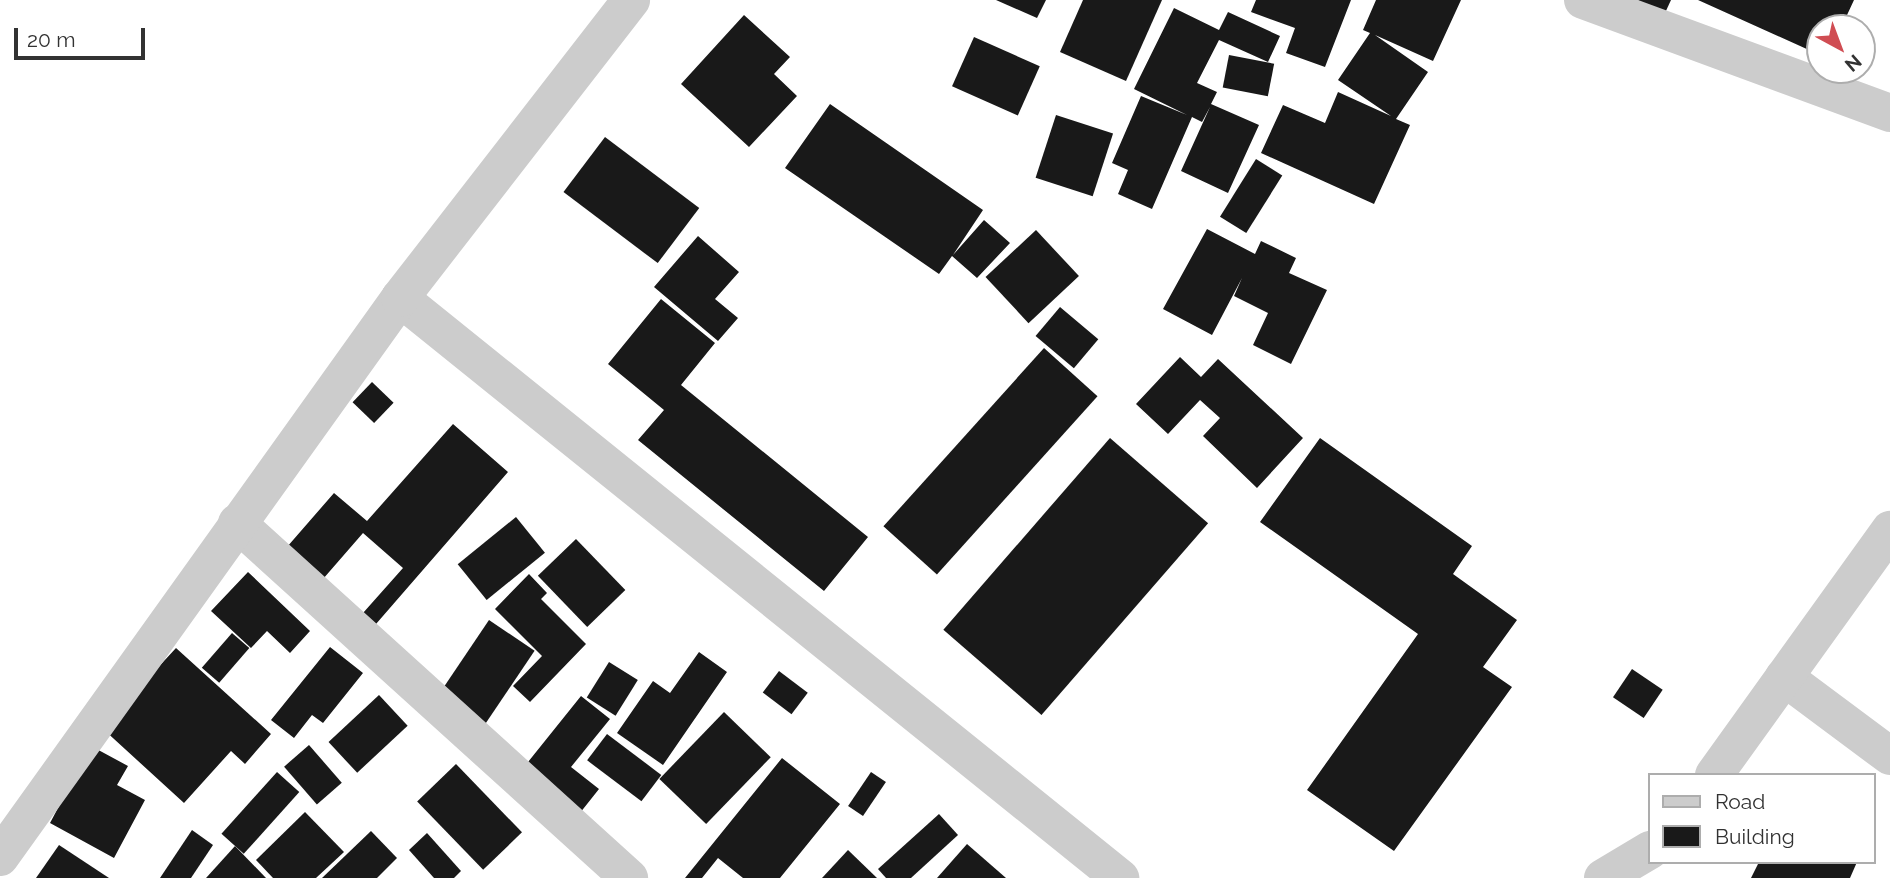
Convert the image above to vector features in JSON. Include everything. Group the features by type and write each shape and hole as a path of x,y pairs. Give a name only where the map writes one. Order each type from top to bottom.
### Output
{"street":[{"path":"0,857 400,298 631,0"},
{"path":"1583,0 1890,113"},
{"path":"400,298 1121,878"},
{"path":"237,523 629,878"},
{"path":"1715,773 1890,530"},
{"path":"1784,677 1890,756"},
{"path":"1603,878 1648,851"}],"building":[{"path":"996,0 1046,0 1037,18"},
{"path":"1083,0 1162,0 1126,81 1060,52"},
{"path":"1256,0 1351,0 1325,67 1286,53 1295,28 1251,12"},
{"path":"1376,0 1461,0 1433,61 1375,35 1428,72 1396,119 1410,125 1374,204 1261,153 1283,105 1325,123 1338,92 1391,116 1338,80 1370,33 1363,30"},
{"path":"1637,0 1671,0 1665,13"},
{"path":"1698,0 1854,0 1848,14 1806,14 1806,49"},
{"path":"1174,8 1219,30 1228,12 1280,36 1268,62 1219,40 1197,83 1217,92 1211,104 1259,125 1228,193 1181,171 1210,107 1202,122 1192,117 1152,209 1118,194 1128,170 1112,163 1141,96 1187,115 1134,89"},
{"path":"744,15 790,57 774,74 797,96 749,147 681,84"},
{"path":"974,37 1040,66 1018,116 952,86"},
{"path":"1229,55 1274,64 1268,96 1223,87"},
{"path":"830,104 983,210 953,255 984,220 1010,243 977,278 952,256 939,274 785,168"},
{"path":"1056,115 1113,134 1093,196 1036,178"},
{"path":"605,137 699,208 658,263 563,192"},
{"path":"1256,159 1282,175 1246,233 1220,217"},
{"path":"1207,229 1255,254 1261,241 1296,258 1289,273 1327,290 1291,364 1253,345 1268,313 1234,296 1242,278 1212,335 1163,309"},
{"path":"1036,230 1079,276 1029,323 986,277"},
{"path":"698,236 739,272 715,299 738,318 718,341 654,287"},
{"path":"661,299 715,343 681,385 868,537 824,591 638,440 664,410 608,364"},
{"path":"1060,307 1098,339 1074,368 1036,336"},
{"path":"1044,348 1098,396 937,575 883,526"},
{"path":"1180,357 1201,377 1218,359 1303,438 1257,488 1203,436 1220,418 1200,400 1168,434 1136,404"},
{"path":"372,382 394,403 374,423 353,402"},
{"path":"453,424 508,472 376,624 363,613 403,568 363,533 323,579 287,547 334,493 367,521"},
{"path":"1110,438 1208,523 1041,715 943,630"},
{"path":"1320,438 1472,546 1453,574 1517,620 1483,667 1512,687 1394,851 1307,790 1418,634 1260,522"},
{"path":"516,517 545,553 487,600 458,564"},
{"path":"576,539 625,590 587,627 538,576"},
{"path":"248,572 310,631 290,653 267,631 251,648 211,611"},
{"path":"529,574 547,593 541,599 586,644 530,702 513,686 542,656 495,609"},
{"path":"489,620 535,651 484,726 438,695"},
{"path":"232,633 249,648 219,683 202,668"},
{"path":"330,647 363,673 323,723 312,715 294,738 271,720"},
{"path":"176,648 271,734 245,764 231,751 184,803 102,728"},
{"path":"699,652 727,672 663,765 617,733 653,681 670,693"},
{"path":"609,662 638,680 616,716 587,698"},
{"path":"1632,669 1663,690 1644,718 1613,697"},
{"path":"779,671 808,693 792,714 763,693"},
{"path":"379,695 408,726 357,773 329,742"},
{"path":"581,696 610,719 571,767 599,789 572,823 524,767"},
{"path":"724,712 771,757 706,824 659,779"},
{"path":"607,734 661,775 641,801 587,760"},
{"path":"309,745 342,783 317,804 284,767"},
{"path":"91,746 128,766 117,785 145,800 114,858 50,823"},
{"path":"782,758 840,804 780,878 743,878 718,858 702,878 685,878"},
{"path":"456,764 522,832 483,870 417,802"},
{"path":"277,772 299,792 244,854 221,834"},
{"path":"871,772 886,782 863,816 848,806"},
{"path":"305,812 344,852 316,878 273,878 256,860"},
{"path":"939,814 958,835 911,878 886,878 878,869"},
{"path":"192,830 213,845 191,878 160,878"},
{"path":"371,831 397,858 377,878 322,878"},
{"path":"427,833 461,871 454,878 434,878 409,850"},
{"path":"967,844 1006,878 937,878"},
{"path":"59,845 109,878 36,878"},
{"path":"235,846 266,878 206,878"},
{"path":"848,850 877,878 822,878"},
{"path":"1758,864 1856,864 1850,878 1751,878"}]}
